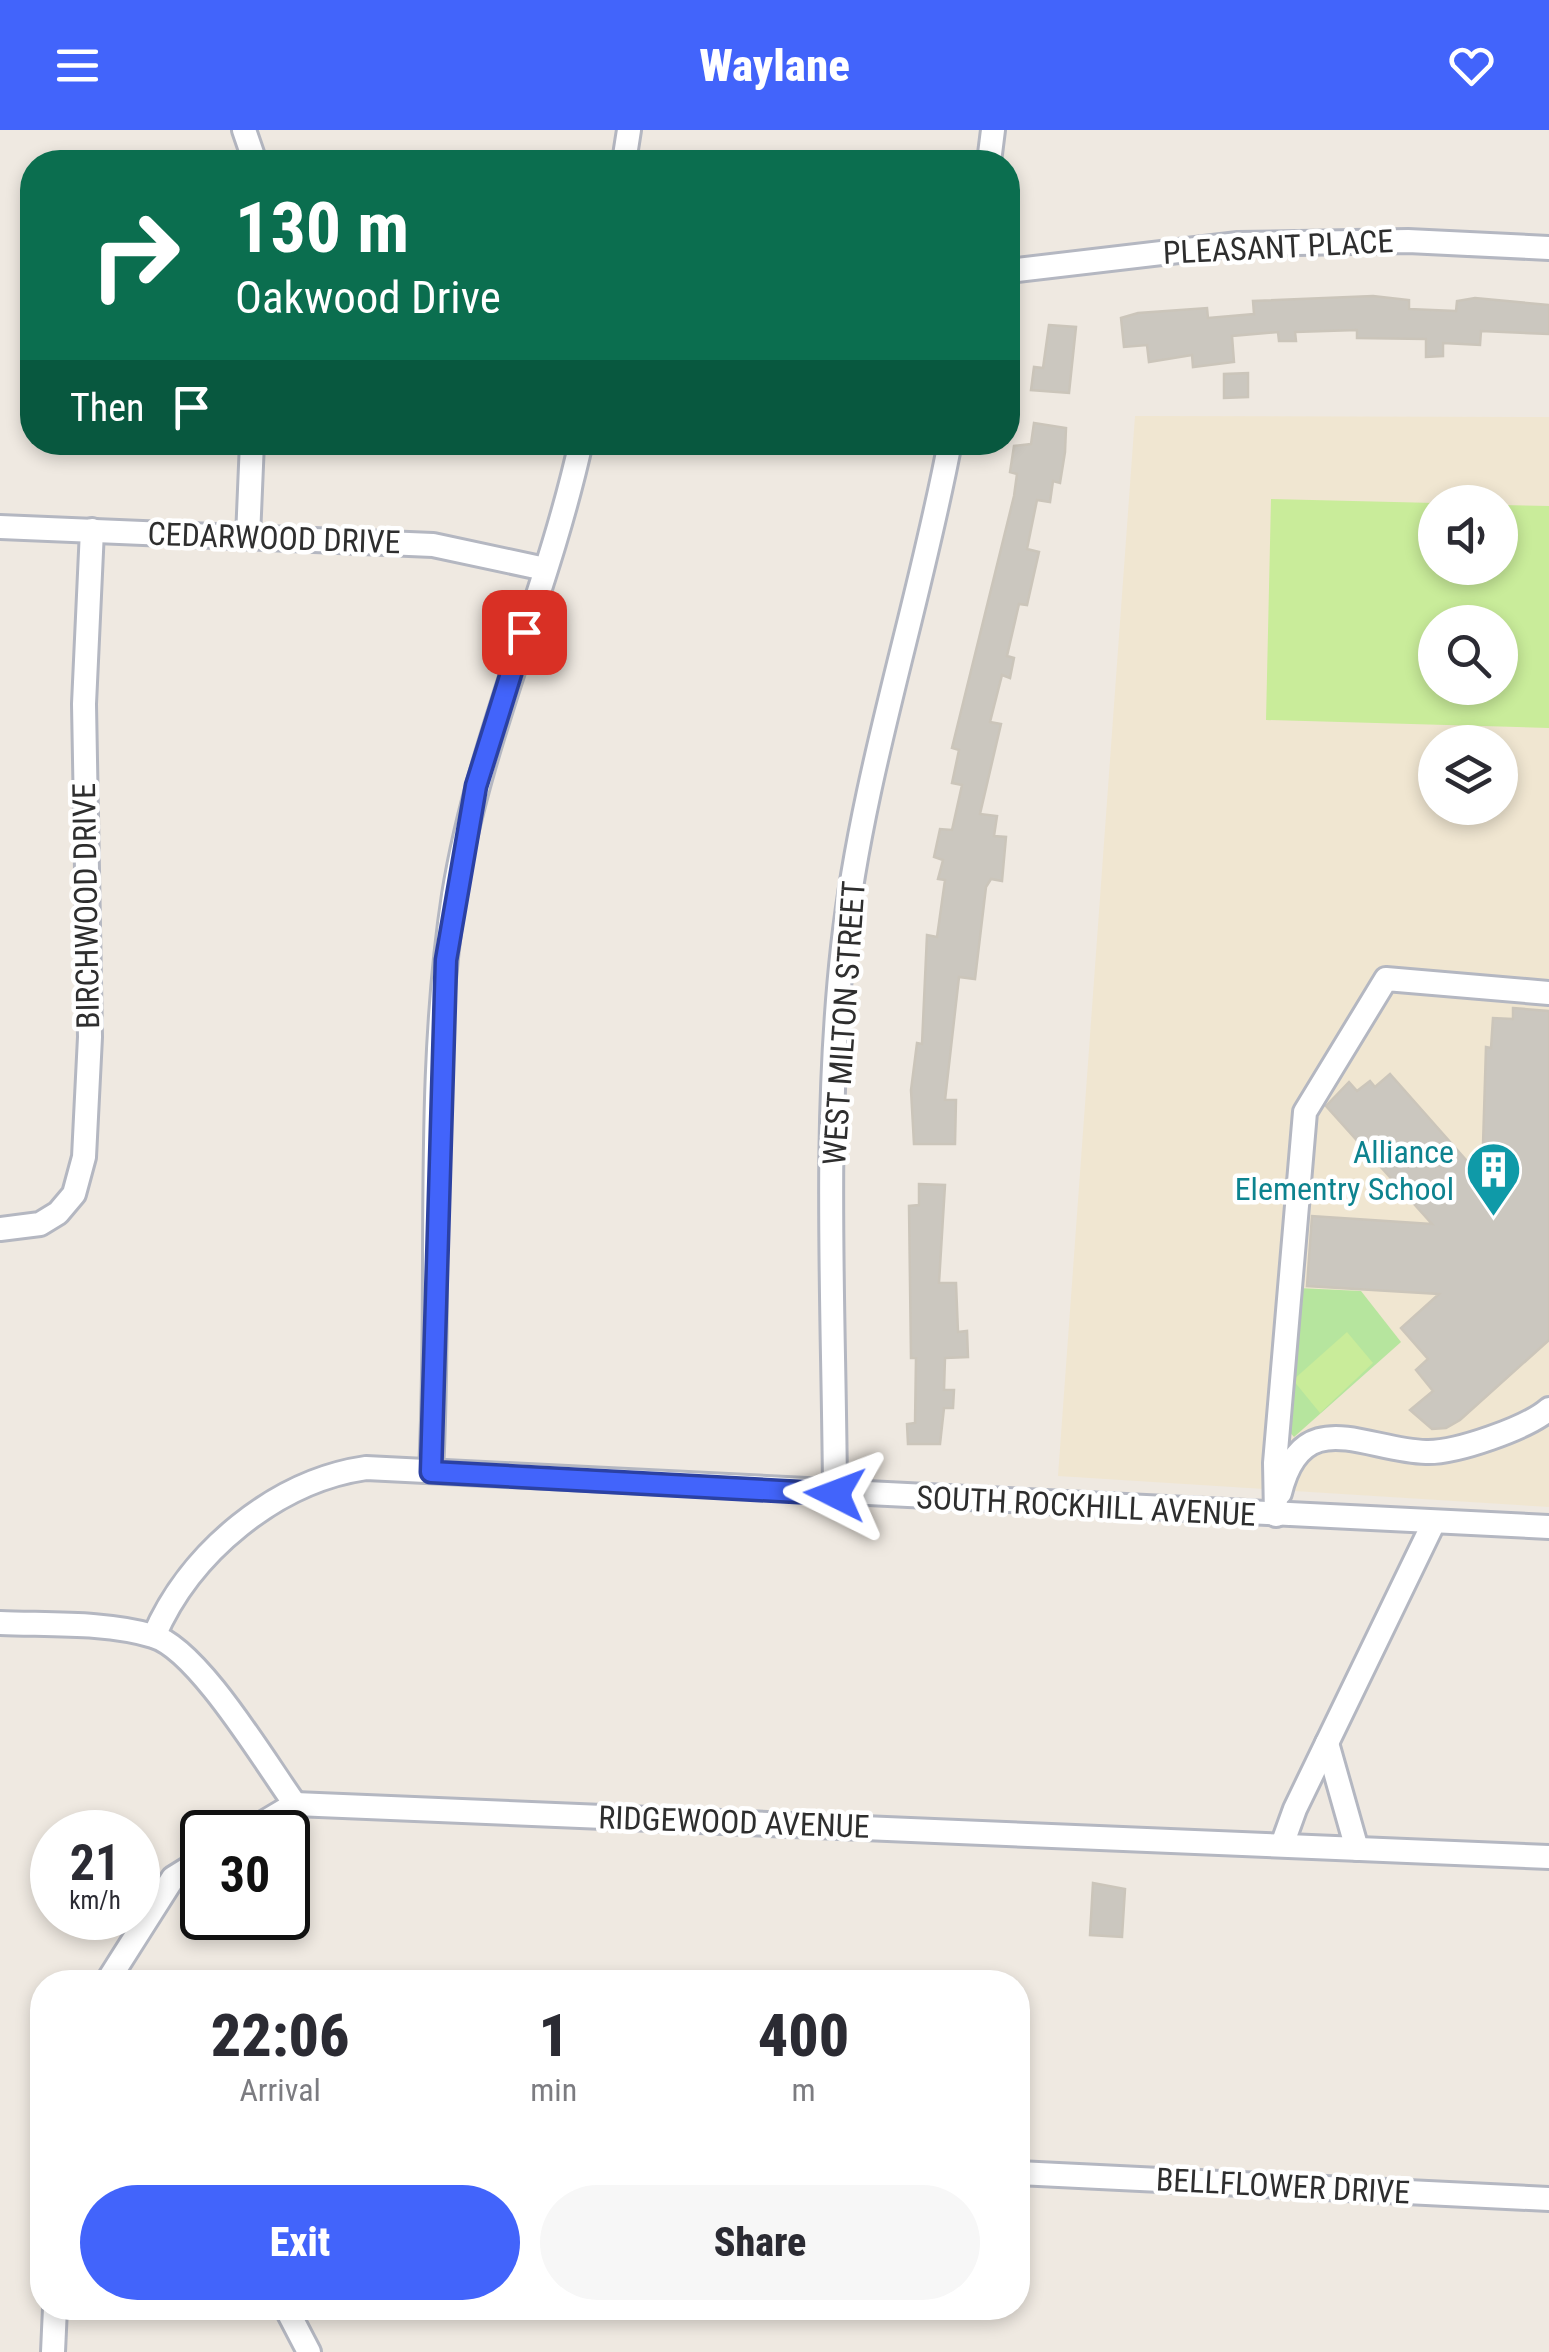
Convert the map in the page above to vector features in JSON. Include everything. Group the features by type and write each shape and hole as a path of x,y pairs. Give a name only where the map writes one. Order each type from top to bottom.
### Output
{"street":[{"name":"PLEASANT PLACE","path":"1020,270 1238,244 1408,241 1549,248"},
{"path":"248,536 251,455"},
{"path":"431,1472 441,1024 450,928 476,786 577,455"},
{"name":"WEST MILTON STREET","path":"835,1494 832,1170 843,946 867,796 947,455"},
{"name":"CEDARWOOD DRIVE","path":"0,527 433,546 545,569"},
{"name":"BIRCHWOOD DRIVE","path":"0,1229 40,1224 58,1213 74,1194 84,1157 90,1038 84,704 92,530"},
{"path":"1276,1515 1274,1463 1305,1112 1386,980 1549,993"},
{"path":"1276,1515 1281,1488 1292,1462 1309,1444 1330,1434 1428,1452 1531,1424 1549,1408"},
{"name":"SOUTH ROCKHILL AVENUE","path":"154,1636 196,1573 271,1500 339,1472 384,1468 835,1494 1549,1527"},
{"path":"1282,1845 1434,1522"},
{"path":"0,1623 154,1636 182,1654 216,1692 296,1804 286,1810"},
{"path":"1327,1743 1358,1849"},
{"name":"RIDGEWOOD AVENUE","path":"296,1804 1549,1857"},
{"path":"115,1970 173,1878 180,1874"},
{"name":"BELLFLOWER DRIVE","path":"1030,2174 1549,2198"},
{"path":"52,2352 54,2320"},
{"path":"293,2320 310,2352"}],"shaded area":[{"path":"1135,416 1549,417 1549,1507 1058,1476"}],"green space":[{"path":"1271,499 1418,503 1418,585 1518,585 1518,505 1549,506 1549,728 1266,720"},
{"path":"1298,1288 1361,1291 1401,1342 1294,1437 1287,1429"},
{"path":"1347,1332 1373,1363 1320,1413 1293,1380"}],"building":[{"path":"1373,296 1409,300 1409,309 1456,311 1457,301 1475,298 1549,305 1549,334 1481,331 1480,345 1443,343 1443,356 1426,357 1426,339 1357,338 1357,330 1295,332 1296,341 1279,341 1278,332 1232,336 1234,362 1193,367 1192,355 1149,362 1147,345 1124,347 1121,318 1138,313 1207,308 1208,318 1254,314 1253,301"},
{"path":"1049,325 1076,327 1069,393 1031,390 1034,367 1043,368"},
{"path":"1248,373 1248,397 1224,398 1224,374"},
{"path":"1034,423 1066,428 1060,483 1053,481 1050,502 1037,500 1027,549 1039,552 1027,605 1019,604 1007,656 1014,658 1010,678 1002,675 990,722 1001,724 980,814 997,816 994,836 1006,837 1002,881 991,879 986,887 975,979 959,977 945,1100 956,1100 955,1144 914,1144 911,1090 917,1043 922,1044 927,935 937,937 945,880 938,879 943,860 934,857 940,829 952,830 962,785 952,783 959,750 952,748 1014,496 1017,474 1010,472 1013,455 1020,455 1020,445 1031,444"},
{"name":"Alliance Elementry School","path":"1513,1008 1549,1011 1549,1340 1460,1420 1446,1428 1432,1429 1410,1410 1433,1391 1416,1370 1428,1359 1401,1328 1439,1294 1307,1286 1312,1216 1432,1224 1326,1106 1349,1082 1357,1091 1370,1081 1375,1087 1390,1074 1482,1178 1486,1047 1491,1048 1493,1018 1513,1019"},
{"path":"919,1184 945,1185 939,1283 956,1283 958,1332 967,1331 968,1357 945,1358 944,1390 954,1390 953,1408 944,1408 940,1444 908,1444 907,1424 915,1423 916,1358 911,1358 909,1206 919,1205"},
{"path":"1093,1883 1125,1889 1122,1937 1090,1935"}],"place":[{"name":"Alliance Elementry School","path":"1493,1219"}],"route":[{"path":"524,632 476,786 446,960 441,1024 431,1472 835,1494"}]}
